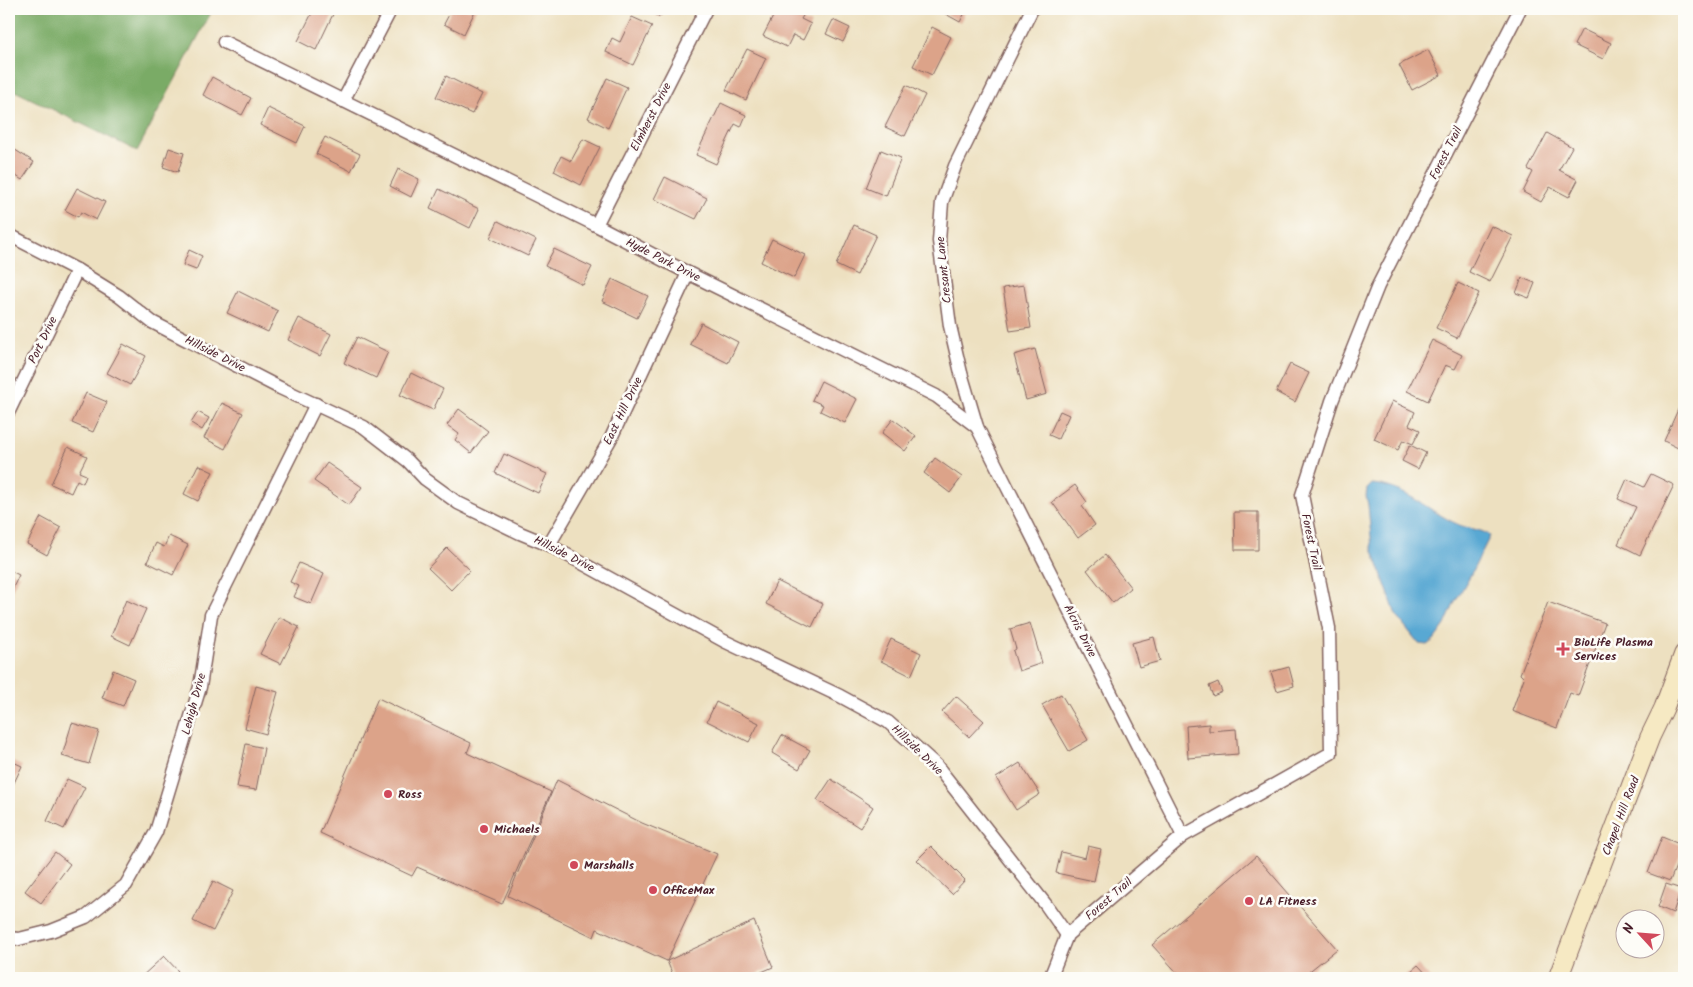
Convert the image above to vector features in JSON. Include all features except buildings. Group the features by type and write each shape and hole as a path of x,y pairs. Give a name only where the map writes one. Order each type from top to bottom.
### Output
{"main road":[{"name":"Chapel Hill Road","path":"1558,978 1650,737 1664,708 1684,654"}],"street":[{"path":"343,101 391,9"},
{"name":"Elmherst Drive","path":"596,225 706,9"},
{"name":"Cresant Lane","path":"977,427 950,326 939,241 942,202 955,166 1032,9"},
{"name":"Forest Trail","path":"1050,978 1067,936 1183,836 1331,753 1329,628 1302,494 1332,401 1378,286 1520,9"},
{"name":"Hyde Park Drive","path":"224,42 596,225 688,273 936,396 977,427"},
{"name":"Hillside Drive","path":"9,234 77,270 119,296 152,322 280,388 364,427 408,461 425,480 458,503 520,533 549,544 724,641 840,696 888,722 936,765 1046,905 1067,936"},
{"name":"Port Drive","path":"9,411 77,270"},
{"name":"East Hill Drive","path":"549,544 611,438 688,273"},
{"name":"Lehigh Drive","path":"9,938 19,939 51,931 86,918 126,885 156,832 200,686 211,615 316,404"},
{"name":"Alcris Drive","path":"977,427 1183,836"}],"green space":[{"path":"9,9 213,9 137,151 9,88"}],"water":[{"path":"1372,484 1395,489 1457,524 1490,536 1445,625 1434,640 1427,645 1419,644 1396,615 1372,548 1366,496 1367,489"}],"place":[{"name":"BioLife Plasma Services","path":"1563,649"},
{"name":"Ross","path":"388,794"},
{"name":"Michaels","path":"484,829"},
{"name":"Marshalls","path":"574,865"},
{"name":"OfficeMax","path":"653,890"},
{"name":"LA Fitness","path":"1249,901"}]}
